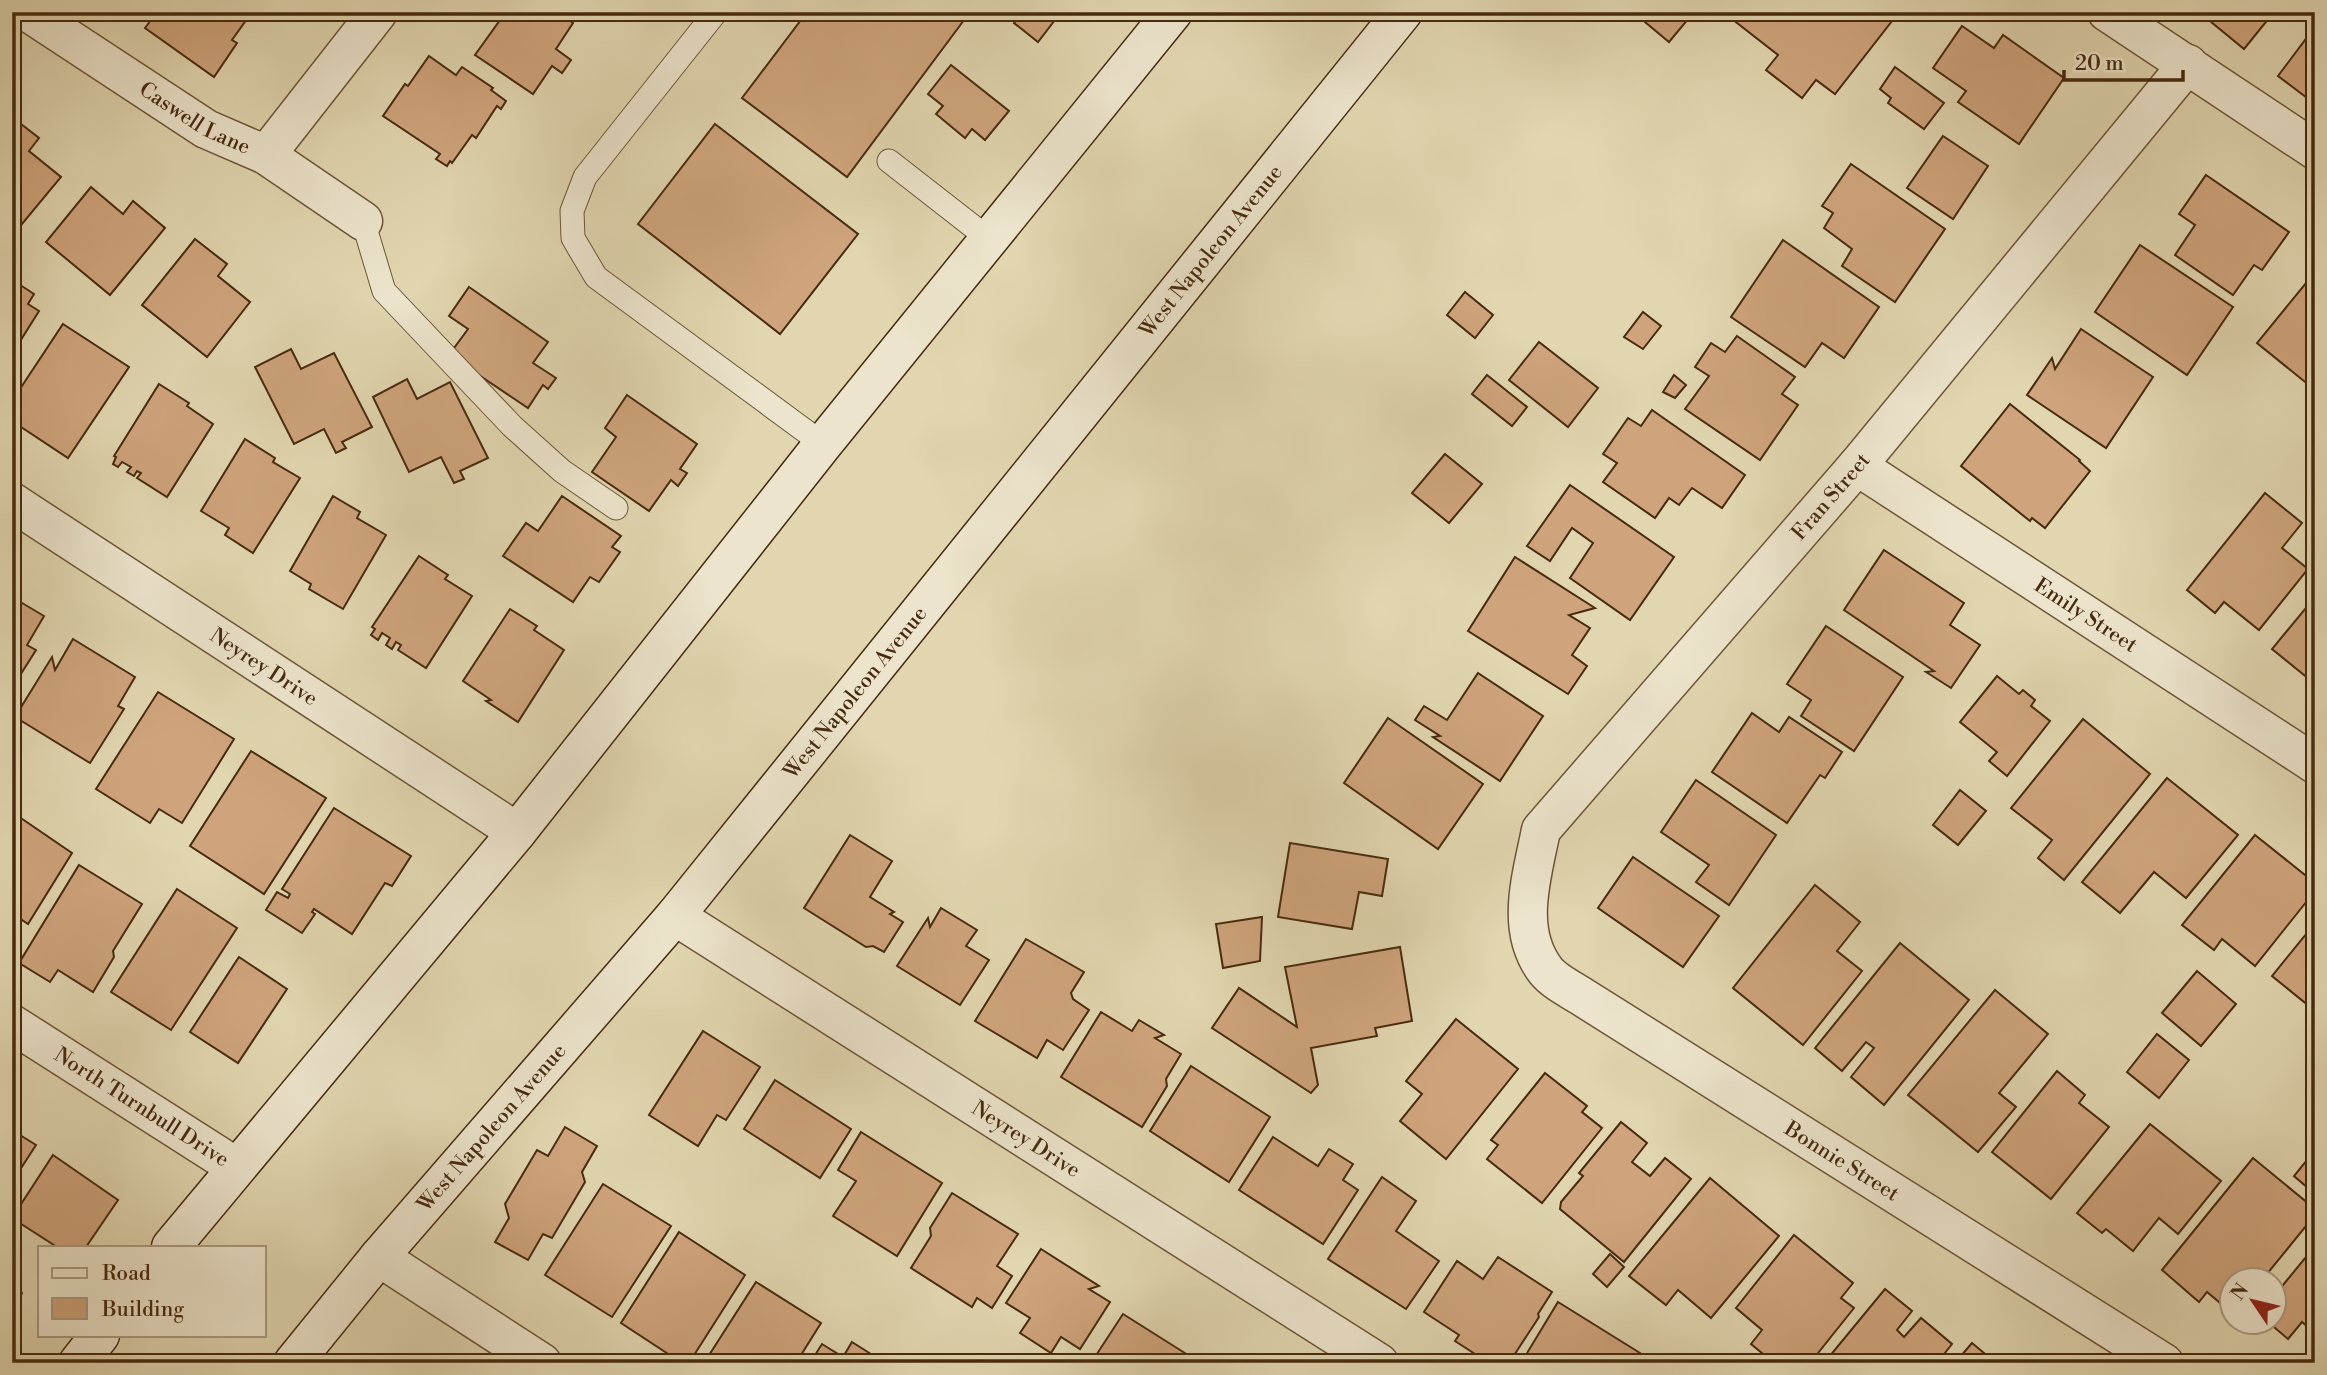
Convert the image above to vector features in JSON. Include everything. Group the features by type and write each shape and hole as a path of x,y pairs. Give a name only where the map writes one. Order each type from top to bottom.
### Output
{"street":[{"name":"Caswell Lane","path":"28,12 206,129 266,155 363,221"},
{"path":"266,155 379,12"},
{"path":"173,1246 517,832 823,444 1173,12"},
{"name":"West Napoleon Avenue","path":"293,1363 379,1257 675,916 1403,12"},
{"path":"2107,12 2315,150"},
{"name":"Fran Street","path":"1532,947 1527,905 1541,830 1857,466 2188,64"},
{"name":"Emily Street","path":"1857,466 2315,764"},
{"name":"Neyrey Drive","path":"12,502 517,832"},
{"name":"Neyrey Drive","path":"675,916 1379,1363"},
{"name":"Bonnie Street","path":"1532,947 1547,972 1581,996 2164,1363"},
{"name":"North Turnbull Drive","path":"12,1024 236,1167"},
{"path":"379,1257 542,1363"},
{"path":"78,1363 99,1336"}],"lane":[{"path":"716,12 585,177 572,211 573,238 596,277 823,444"},
{"path":"889,161 989,239"},
{"path":"363,221 384,291 512,426 562,471 616,508"}],"building":[{"path":"157,12 252,12 232,40 237,43 214,77 145,28"},
{"path":"488,12 558,12 573,23 556,49 571,60 562,73 552,66 533,94 475,55 500,20"},
{"path":"807,12 970,12 847,177 742,98"},
{"path":"1023,12 1061,12 1038,42 1014,23"},
{"path":"1633,12 1694,12 1669,42"},
{"path":"1723,12 1899,12 1835,94 1816,80 1802,98 1766,70 1778,55"},
{"path":"2199,12 2274,12 2244,49"},
{"path":"1962,26 1994,48 2003,35 2064,78 2019,144 1958,102 1966,91 1933,68"},
{"path":"2311,32 2315,34 2315,104 2278,76"},
{"path":"429,56 456,75 462,67 493,88 491,90 506,101 501,109 497,106 476,138 472,135 447,166 436,159 440,154 383,116"},
{"path":"951,65 1009,111 985,140 972,129 965,138 936,114 943,106 928,94"},
{"path":"1895,67 1944,103 1924,129 1888,103 1891,98 1880,89"},
{"path":"12,117 39,138 29,151 61,177 17,230 12,226"},
{"path":"715,124 858,234 780,334 638,224"},
{"path":"1943,136 1988,166 1953,219 1907,188"},
{"path":"1851,164 1945,229 1895,302 1842,266 1852,249 1824,228 1833,213 1822,206"},
{"path":"2206,175 2289,232 2262,270 2254,265 2233,295 2175,255 2195,225 2179,214"},
{"path":"91,187 123,214 133,201 165,228 110,295 46,242"},
{"path":"195,239 227,264 218,276 250,302 207,357 142,305"},
{"path":"1783,240 1879,307 1844,358 1822,343 1805,367 1731,317"},
{"path":"2140,245 2233,307 2187,375 2095,312"},
{"path":"2315,272 2315,390 2257,343"},
{"path":"14,281 34,294 28,304 39,311 12,354"},
{"path":"469,287 548,342 533,363 556,378 548,389 543,385 528,408 449,355 468,329 449,316"},
{"path":"1465,292 1493,315 1475,338 1447,315"},
{"path":"1643,312 1661,326 1643,349 1624,337"},
{"path":"63,324 129,367 68,458 12,421 12,401"},
{"path":"2081,329 2153,377 2106,448 2027,395 2052,358 2055,369"},
{"path":"1737,336 1795,377 1782,394 1798,405 1760,460 1685,409 1709,376 1695,367 1711,343 1725,352"},
{"path":"1539,342 1598,388 1568,427 1509,380"},
{"path":"291,349 301,369 334,353 372,427 342,442 346,448 336,453 324,429 294,444 255,367"},
{"path":"1487,375 1527,407 1512,426 1472,394"},
{"path":"1674,375 1686,385 1675,398 1663,392"},
{"path":"407,379 417,399 450,382 488,458 460,471 464,479 454,483 441,457 409,472 373,397"},
{"path":"159,384 189,403 187,406 213,424 167,497 137,478 141,473 137,471 134,476 127,472 131,467 122,462 118,467 113,464 116,457 114,456"},
{"path":"627,395 697,444 680,469 687,473 678,486 671,480 649,511 592,472 616,437 605,428"},
{"path":"2010,404 2090,471 2045,528 2032,518 2030,521 1961,466"},
{"path":"1652,410 1745,475 1722,508 1692,488 1679,505 1669,498 1655,518 1603,482 1617,463 1603,454 1628,418 1641,426"},
{"path":"245,439 275,458 273,462 300,478 253,553 225,535 229,528 201,511"},
{"path":"1445,454 1482,484 1449,523 1412,493"},
{"path":"1570,485 1674,557 1630,620 1570,578 1593,543 1572,528 1550,561 1527,546"},
{"path":"2265,493 2302,523 2282,548 2308,569 2259,630 2224,602 2215,613 2187,590"},
{"path":"333,496 360,512 357,518 386,535 343,609 309,589 311,584 290,571"},
{"path":"562,496 621,536 612,547 620,552 599,582 590,577 573,602 503,556 526,523 538,531"},
{"path":"1884,550 1964,603 1950,625 1980,645 1951,688 1926,672 1934,671 1844,610"},
{"path":"419,556 448,575 445,579 472,596 426,668 398,650 401,645 396,642 392,649 386,645 390,638 382,633 378,640 371,635 375,629 372,627"},
{"path":"1515,557 1595,608 1569,615 1590,628 1572,655 1587,666 1568,694 1468,631"},
{"path":"12,597 44,616 27,645 36,650 12,688"},
{"path":"2315,597 2315,684 2272,649"},
{"path":"510,609 537,626 534,630 564,650 518,722 486,701 491,700 463,681"},
{"path":"1826,626 1903,677 1854,751 1801,716 1811,700 1787,684"},
{"path":"73,639 135,677 118,706 124,709 90,763 15,717 52,657 55,670"},
{"path":"1478,673 1543,716 1500,781 1433,737 1440,736 1415,720 1424,706 1447,720"},
{"path":"1997,676 2019,694 2023,690 2035,700 2031,706 2050,721 2007,776 1989,761 1997,752 1960,722"},
{"path":"158,692 234,739 182,823 159,809 150,823 96,789"},
{"path":"1752,713 1779,732 1789,717 1842,752 1825,778 1820,775 1787,823 1712,772"},
{"path":"1388,718 1483,784 1438,849 1344,783"},
{"path":"2083,719 2150,774 2064,880 2038,858 2052,840 2011,808"},
{"path":"251,751 326,798 264,894 190,846"},
{"path":"2167,778 2238,835 2186,898 2154,872 2120,913 2082,882"},
{"path":"1696,780 1776,835 1729,905 1696,882 1709,865 1661,832"},
{"path":"1960,790 1986,811 1958,845 1933,825"},
{"path":"334,808 411,856 392,886 385,883 352,934 314,909 312,912 315,914 302,933 266,910 277,892 288,898 290,894 282,889"},
{"path":"12,812 72,853 28,924 12,913"},
{"path":"850,835 892,861 870,897 894,912 890,914 903,922 884,952 873,946 866,947 804,908"},
{"path":"2255,835 2315,883 2315,891 2255,966 2222,939 2214,950 2182,925"},
{"path":"1290,843 1388,859 1382,896 1359,892 1352,929 1278,917"},
{"path":"1633,857 1719,916 1683,967 1598,908"},
{"path":"79,865 142,904 113,951 114,957 93,992 58,970 50,982 19,963"},
{"path":"1815,885 1860,922 1837,951 1862,971 1803,1045 1733,988"},
{"path":"177,889 237,928 171,1030 111,992"},
{"path":"941,908 977,930 966,946 989,960 960,1005 897,966 928,918 930,927"},
{"path":"1262,917 1260,961 1223,968 1216,924"},
{"path":"2315,923 2315,1011 2272,976"},
{"path":"1026,939 1084,972 1071,993 1073,999 1089,1010 1063,1050 1047,1040 1037,1058 975,1021"},
{"path":"1900,943 1969,1000 1884,1105 1851,1077 1874,1048 1866,1042 1842,1071 1815,1048"},
{"path":"1400,947 1412,1021 1375,1028 1377,1036 1311,1048 1318,1085 1311,1093 1212,1028 1239,988 1297,1027 1285,967"},
{"path":"239,957 287,989 238,1063 190,1032"},
{"path":"2197,971 2236,1004 2201,1046 2162,1013"},
{"path":"1995,990 2048,1034 1999,1093 2016,1107 1978,1152 1908,1095"},
{"path":"1101,1012 1132,1031 1139,1020 1164,1035 1155,1038 1181,1054 1166,1079 1167,1086 1142,1127 1061,1077"},
{"path":"1456,1019 1518,1069 1446,1159 1400,1121 1422,1094 1406,1081"},
{"path":"703,1031 760,1067 726,1120 717,1115 698,1146 649,1115"},
{"path":"2157,1034 2189,1060 2159,1098 2127,1072"},
{"path":"1191,1066 1270,1117 1229,1182 1150,1131"},
{"path":"2057,1071 2085,1095 2079,1103 2109,1127 2051,1199 1992,1152"},
{"path":"1545,1073 1587,1106 1582,1112 1602,1128 1542,1203 1487,1159 1498,1145 1491,1140"},
{"path":"775,1080 851,1129 820,1178 744,1129"},
{"path":"1621,1122 1647,1143 1632,1162 1650,1176 1665,1158 1691,1179 1624,1262 1560,1209 1561,1202 1583,1176 1579,1173"},
{"path":"2150,1124 2221,1181 2178,1234 2159,1218 2133,1251 2106,1229 2102,1233 2077,1213"},
{"path":"565,1127 597,1146 582,1172 585,1182 552,1238 543,1234 528,1260 495,1242 509,1218 505,1204 537,1150 548,1156"},
{"path":"12,1130 36,1145 12,1182"},
{"path":"861,1132 942,1183 897,1256 833,1216 856,1181 838,1170"},
{"path":"1273,1137 1318,1166 1329,1149 1353,1164 1343,1180 1358,1190 1323,1244 1239,1190"},
{"path":"2315,1150 2315,1194 2294,1176"},
{"path":"53,1155 118,1200 87,1246 55,1246 12,1218"},
{"path":"2253,1158 2315,1209 2315,1215 2273,1266 2218,1266 2218,1301 2207,1292 2199,1302 2162,1270"},
{"path":"1382,1177 1416,1201 1396,1231 1439,1261 1406,1309 1328,1259"},
{"path":"1710,1178 1779,1236 1711,1318 1678,1290 1666,1305 1629,1276"},
{"path":"603,1184 671,1226 612,1317 545,1275"},
{"path":"952,1193 1018,1234 997,1266 1012,1276 992,1308 977,1298 972,1307 911,1268 931,1236 930,1228"},
{"path":"679,1232 745,1275 689,1363 682,1363 621,1323"},
{"path":"1794,1235 1853,1283 1841,1298 1854,1308 1810,1363 1774,1363 1751,1344 1762,1330 1736,1308"},
{"path":"2315,1246 2315,1333 2302,1322 2288,1339 2284,1336 2288,1336 2288,1279"},
{"path":"1041,1249 1099,1286 1089,1289 1110,1302 1080,1349 1061,1337 1051,1353 1020,1333 1030,1318 1006,1303"},
{"path":"1610,1254 1624,1267 1607,1287 1593,1274"},
{"path":"1498,1257 1552,1292 1509,1363 1489,1363 1455,1341 1459,1335 1424,1312 1457,1261 1483,1279"},
{"path":"756,1282 821,1323 796,1363 704,1363"},
{"path":"12,1287 22,1293 12,1309"},
{"path":"1885,1289 1912,1311 1897,1330 1904,1337 1921,1318 1952,1344 1937,1363 1824,1363"},
{"path":"1558,1302 1640,1353 1633,1363 1521,1363"},
{"path":"1123,1314 1188,1355 1183,1363 1091,1363"},
{"path":"852,1342 885,1363 810,1363 822,1344 843,1357"},
{"path":"1972,1343 1996,1363 1955,1363"}]}
